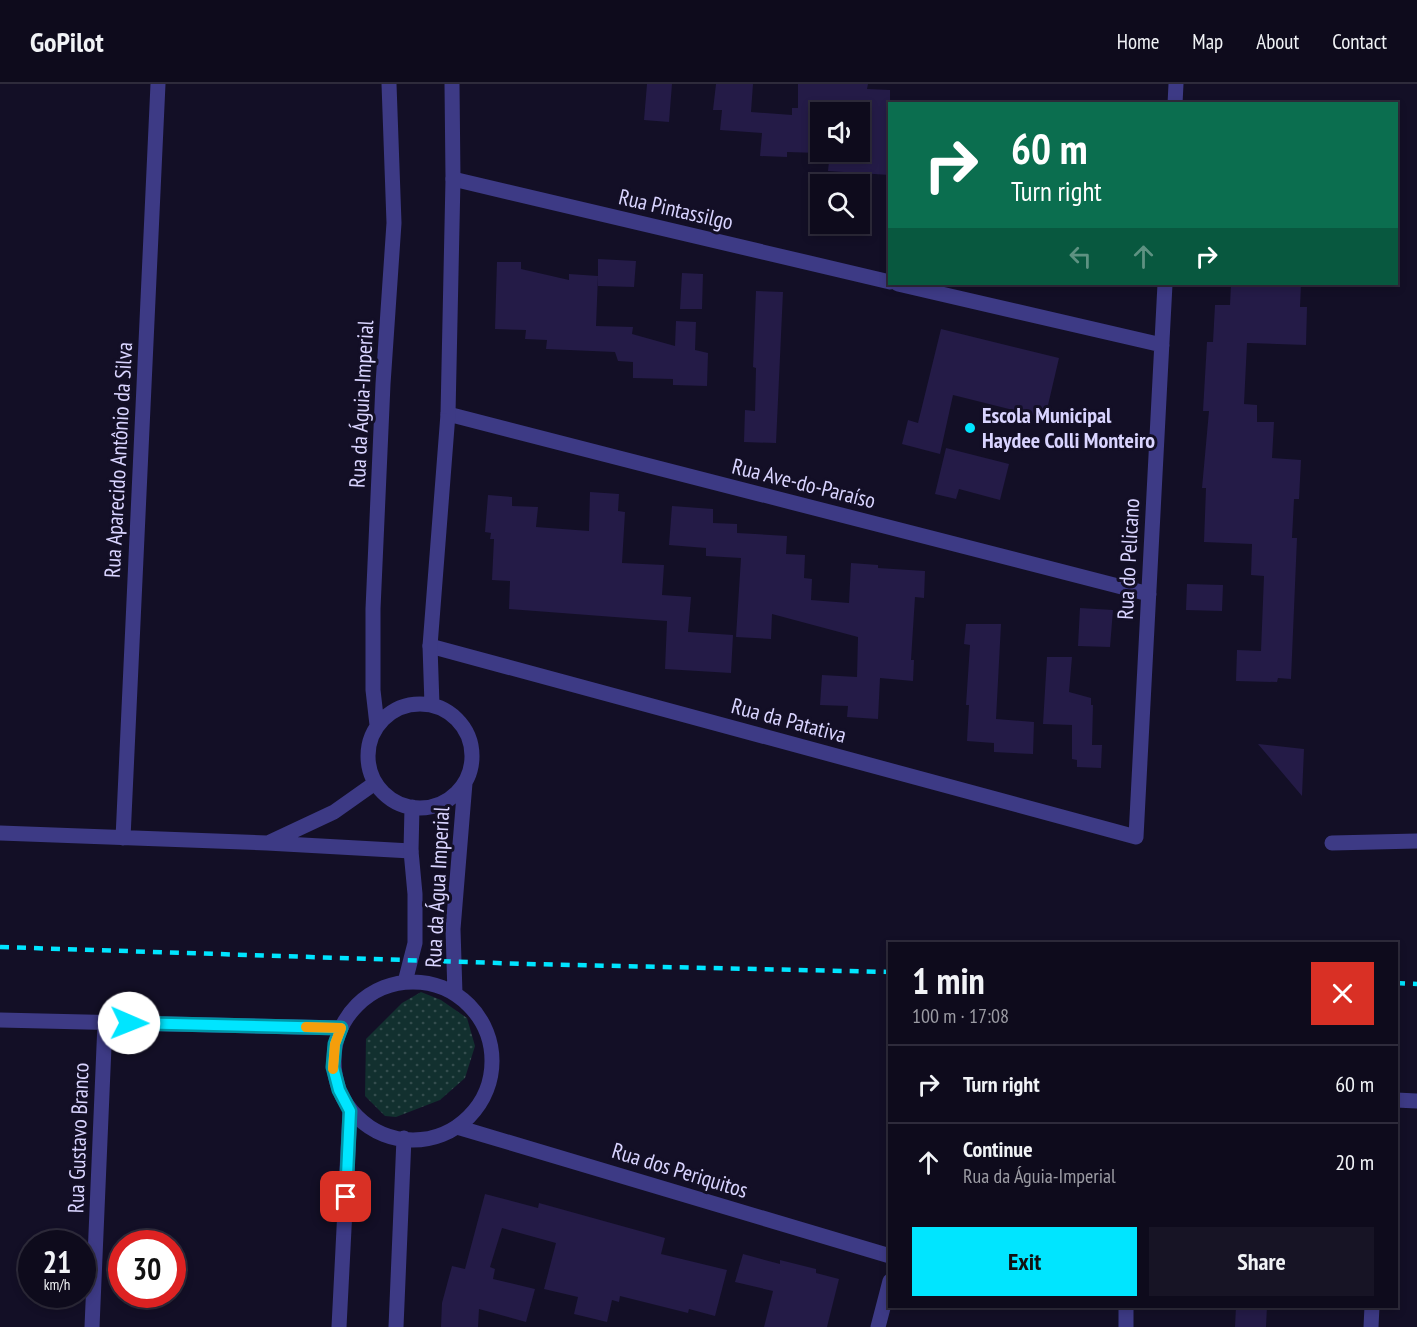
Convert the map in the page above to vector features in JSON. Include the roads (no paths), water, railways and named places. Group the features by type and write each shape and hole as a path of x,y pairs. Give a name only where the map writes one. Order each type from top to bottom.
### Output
{"street":[{"name":"Rua Aparecido Antônio da Silva","path":"123,838 158,84"},
{"name":"Rua da Águia-Imperial","path":"377,725 373,690 373,609 394,222 388,84"},
{"path":"432,705 430,646 448,414 453,179 452,84"},
{"path":"1175,102 1176,84"},
{"name":"Rua Pintassilgo","path":"453,179 888,282"},
{"path":"902,285 1162,345"},
{"name":"Rua do Pelicano","path":"1136,837 1165,285"},
{"name":"Rua Ave-do-Paraíso","path":"448,414 1149,594"},
{"name":"Rua da Patativa","path":"430,646 1136,837"},
{"path":"417,704 432,705 447,711 460,722 468,736 472,752 471,768 465,783 455,795 427,808 412,807 398,803 385,795 375,783 369,769 370,739 377,725 388,714 402,707 417,704"},
{"path":"267,843 334,812 375,783"},
{"name":"Rua da Água Imperial","path":"454,993 453,929 465,783"},
{"name":"Rua da Água Imperial","path":"405,982 415,943 415,894 411,851 412,807"},
{"path":"0,833 411,851"},
{"path":"1332,843 1417,841"},
{"path":"405,982 429,983 454,993 475,1011 488,1034 492,1060 488,1086 476,1109 457,1127 438,1136 404,1138 380,1134 350,1111 339,1090 333,1067 335,1044 341,1028 358,1003 379,989 405,982"},
{"path":"0,1020 341,1028"},
{"name":"Rua Gustavo Branco","path":"92,1327 105,1023"},
{"path":"1398,1100 1417,1101"},
{"path":"339,1327 350,1111"},
{"name":"Rua dos Periquitos","path":"457,1127 888,1255"},
{"path":"396,1327 404,1138"},
{"path":"878,1327 888,1289"},
{"path":"1126,1308 1126,1327"},
{"path":"1371,1327 1372,1308"}],"railway":[{"path":"0,947 528,964 888,972"},
{"path":"1398,983 1417,984"}],"place":[{"name":"Escola Municipal Haydee Colli Monteiro","path":"970,428"}]}
